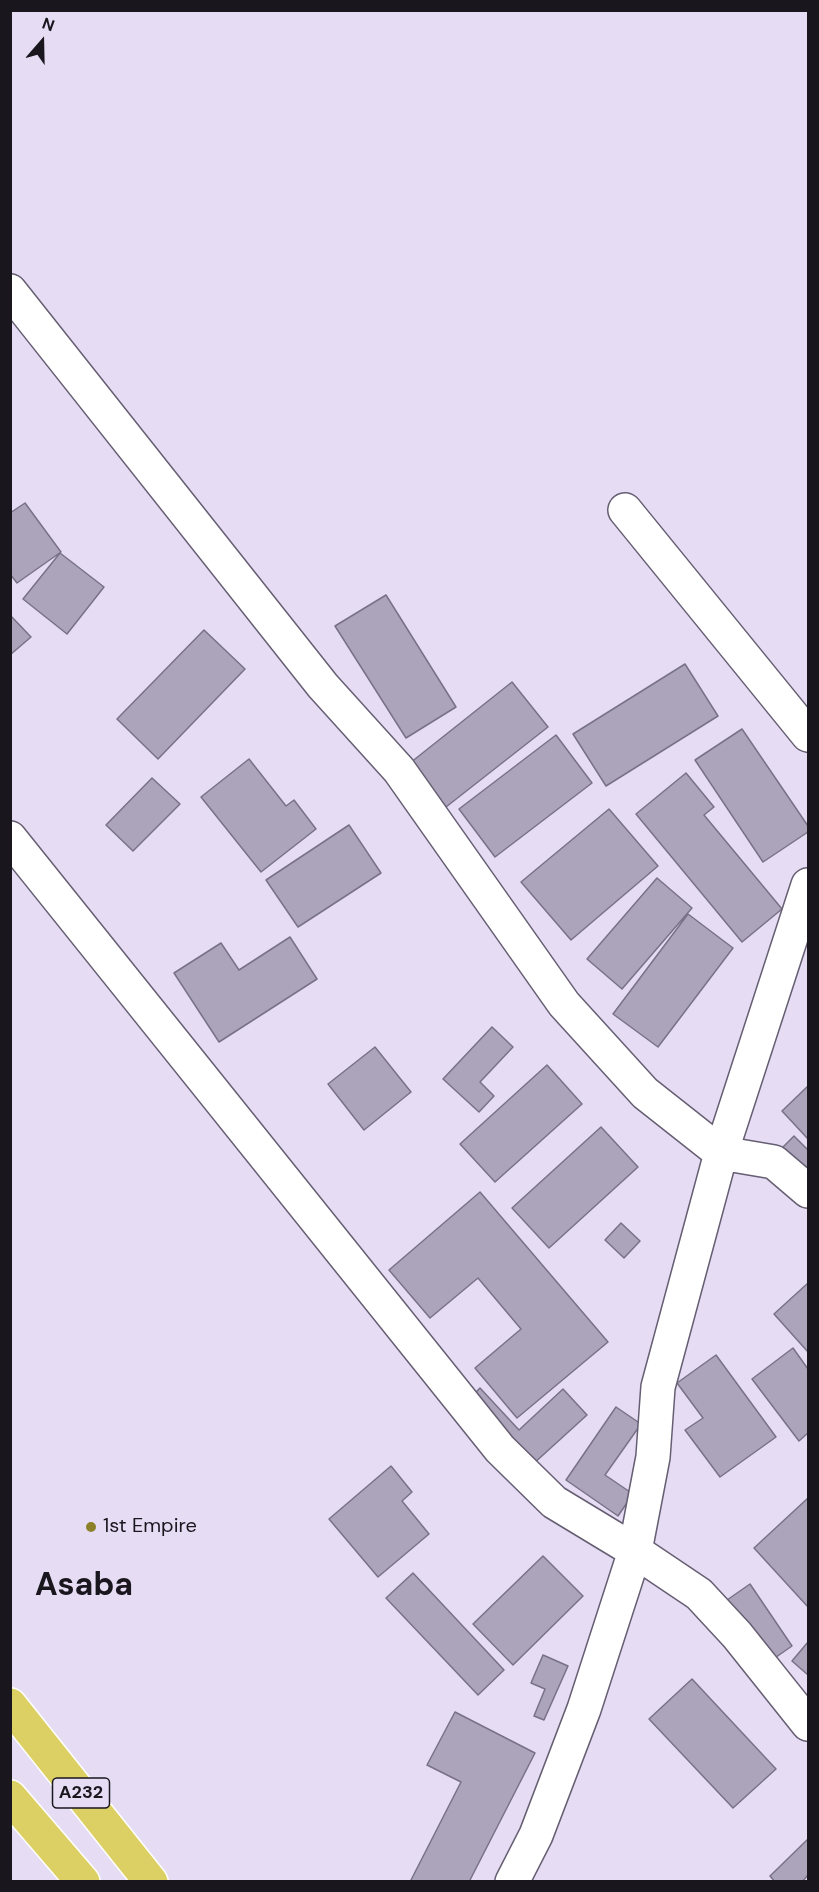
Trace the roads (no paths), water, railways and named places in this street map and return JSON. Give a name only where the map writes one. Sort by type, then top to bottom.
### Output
[{"type":"highway","name":"A232","points":[[10,1705],[151,1881]]},
{"type":"highway","name":"A232","points":[[16,1814],[83,1881]]},
{"type":"street","points":[[10,291],[323,686],[399,770],[564,1004],[645,1093],[721,1153],[774,1162],[808,1191]]},
{"type":"street","points":[[625,510],[808,735]]},
{"type":"street","points":[[10,838],[501,1449],[554,1502],[699,1594],[737,1635],[808,1724]]},
{"type":"street","points":[[512,1881],[536,1834],[584,1709],[634,1551],[653,1457],[658,1388],[721,1153],[808,885]]},
{"type":"place","name":"1st Empire","points":[[91,1527]]},
{"type":"district","name":"Asaba","points":[[84,1587]]}]
